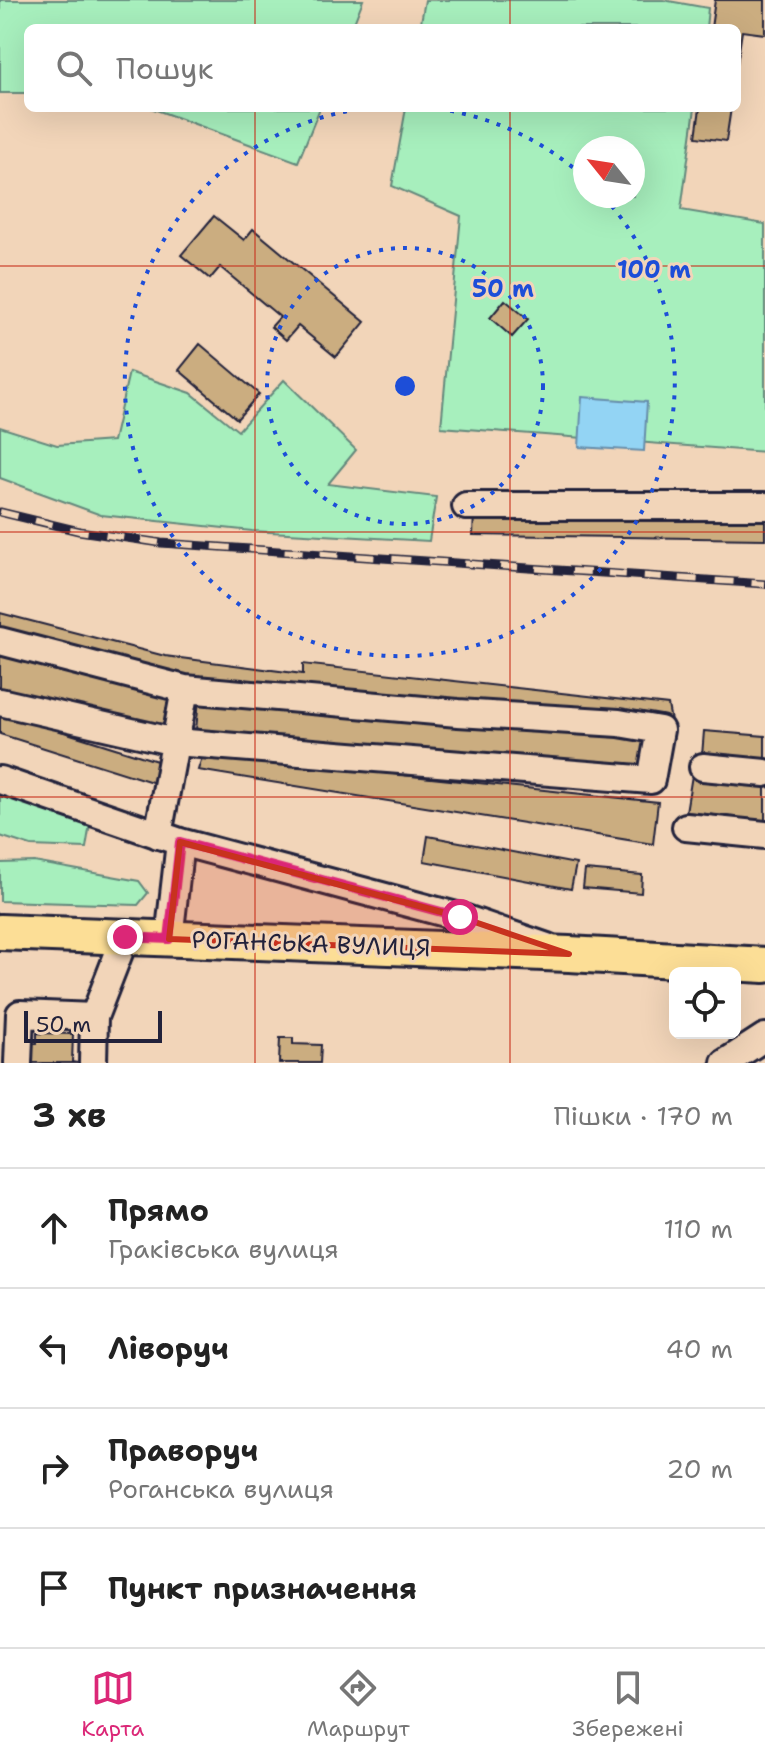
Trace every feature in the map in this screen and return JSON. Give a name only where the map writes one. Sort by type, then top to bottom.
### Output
[{"type":"main road","name":"РОГАНСЬКА ВУЛИЦЯ","points":[[0,932],[569,954],[765,965]]},
{"type":"street","points":[[466,506],[765,506]]},
{"type":"street","points":[[0,641],[185,689],[458,713],[619,723],[660,730],[651,780],[175,742],[0,702]]},
{"type":"street","points":[[169,939],[169,838],[175,742],[185,689]]},
{"type":"street","points":[[703,767],[765,773]]},
{"type":"street","points":[[0,780],[169,838],[460,917],[569,954]]},
{"type":"street","points":[[686,827],[765,835]]},
{"type":"street","points":[[93,1063],[94,1017],[125,937]]},
{"type":"street","points":[[18,1063],[10,1014],[94,1017]]},
{"type":"street","points":[[725,1063],[762,1042]]},
{"type":"highlighted area","points":[[180,842],[460,917],[569,954],[169,939]]},
{"type":"green space","points":[[0,0],[363,0],[354,24],[24,24],[24,93],[0,93]]},
{"type":"green space","points":[[425,0],[663,0],[708,8],[706,24],[421,24]]},
{"type":"green space","points":[[162,112],[318,112],[298,162]]},
{"type":"green space","points":[[405,112],[694,112],[681,210],[765,224],[765,452],[441,427],[461,216],[392,186]]},
{"type":"green space","points":[[129,372],[191,393],[238,431],[284,380],[356,450],[328,484],[436,497],[429,541],[252,531],[101,515],[0,478],[0,427],[57,445],[113,441]]},
{"type":"green space","points":[[0,793],[90,824],[86,848],[31,846],[0,836]]},
{"type":"green space","points":[[34,862],[139,881],[148,893],[138,905],[0,901],[0,863]]},
{"type":"water","points":[[582,397],[647,402],[644,451],[579,447]]},
{"type":"building","points":[[715,0],[765,0],[765,34],[742,31],[741,38],[741,24],[712,24]]},
{"type":"building","points":[[699,112],[730,112],[726,141],[696,137]]},
{"type":"building","points":[[214,216],[244,240],[253,229],[365,322],[336,357],[298,326],[286,340],[271,327],[280,317],[220,267],[210,279],[181,255]]},
{"type":"building","points":[[505,300],[528,319],[512,337],[490,318]]},
{"type":"building","points":[[200,344],[259,394],[237,419],[179,370]]},
{"type":"building","points":[[474,513],[765,519],[765,539],[473,535]]},
{"type":"building","points":[[0,613],[165,656],[303,674],[303,664],[668,705],[671,721],[160,673],[0,632]]},
{"type":"building","points":[[0,652],[177,695],[171,728],[0,690]]},
{"type":"building","points":[[199,699],[652,740],[649,771],[196,730]]},
{"type":"building","points":[[0,712],[160,762],[155,783],[0,734]]},
{"type":"building","points":[[704,731],[765,736],[765,761],[702,756]]},
{"type":"building","points":[[203,754],[658,802],[653,844],[198,770]]},
{"type":"building","points":[[692,775],[765,781],[765,821],[686,812]]},
{"type":"building","points":[[428,836],[576,864],[571,889],[424,861]]},
{"type":"building","points":[[585,870],[642,875],[641,893],[583,888]]},
{"type":"building","points":[[37,1033],[73,1034],[72,1062],[77,1063],[32,1063]]},
{"type":"building","points":[[280,1038],[293,1038],[293,1044],[321,1045],[320,1063],[279,1063]]},
{"type":"railway","points":[[0,512],[79,531],[161,543],[765,584]]},
{"type":"route","points":[[125,937],[169,939],[180,842],[460,917]]}]
